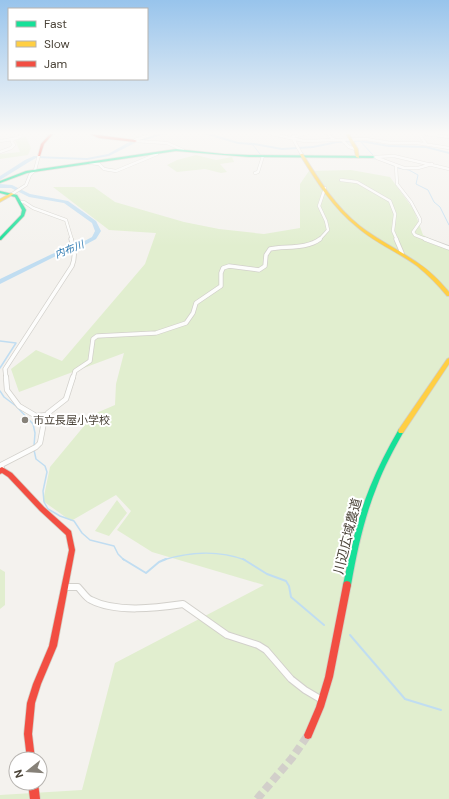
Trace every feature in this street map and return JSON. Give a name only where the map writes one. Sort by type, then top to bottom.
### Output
[{"type":"street","points":[[0,182],[29,171]]},
{"type":"street","points":[[0,201],[26,185],[30,175],[34,171]]},
{"type":"street","points":[[311,171],[360,226],[431,273],[449,295]]},
{"type":"street","points":[[397,171],[398,184],[411,202],[420,219],[420,222],[413,232],[415,235],[449,248]]},
{"type":"street","points":[[341,180],[357,182],[390,201],[394,209],[394,236],[402,253]]},
{"type":"street","points":[[30,751],[28,734],[31,703],[36,684],[53,646],[72,550],[69,534],[60,524],[42,509],[10,475],[1,471],[2,465],[36,447],[40,443],[44,422],[47,415],[51,410],[66,399],[76,371],[90,361],[94,337],[156,333],[186,323],[193,313],[196,303],[221,286],[221,273],[223,268],[229,266],[259,270],[265,266],[266,255],[270,249],[311,244],[321,239],[328,230],[326,221],[319,206],[325,188]]},
{"type":"street","points":[[0,192],[14,193]]},
{"type":"street","points":[[0,239],[23,215],[24,210],[14,193]]},
{"type":"street","points":[[20,202],[24,202],[33,208],[66,220],[75,251],[75,259],[72,266],[5,369],[7,390],[19,406],[36,416],[47,415]]},
{"type":"street","name":"川辺広域農道","points":[[308,735],[332,669],[348,568],[368,498],[386,459],[408,420],[449,360]]},
{"type":"street","points":[[65,587],[78,587],[90,600],[118,608],[165,607],[183,604],[227,635],[258,644],[266,650],[291,679],[305,690],[322,700]]},
{"type":"green space","points":[[214,171],[227,172],[221,173]]},
{"type":"green space","points":[[309,171],[358,171],[390,177],[414,210],[423,235],[449,248],[449,799],[0,799],[0,795],[82,790],[115,663],[264,585],[152,552],[117,530],[131,511],[116,495],[71,521],[43,501],[50,467],[94,414],[115,405],[116,384],[124,353],[19,392],[11,369],[36,350],[62,361],[145,264],[156,233],[109,230],[53,187],[94,187],[115,202],[184,222],[219,229],[264,234],[300,228],[300,184]]},
{"type":"green space","points":[[117,500],[127,513],[109,536],[95,531]]},
{"type":"green space","points":[[0,569],[5,572],[5,605],[0,609]]},
{"type":"waterway","points":[[0,178],[10,171]]},
{"type":"waterway","points":[[411,171],[418,175],[416,184],[428,190],[434,202],[440,207],[449,225]]},
{"type":"waterway","name":"内布川","points":[[0,186],[12,187],[29,195],[66,202],[94,222],[98,231],[94,238],[81,245],[54,255],[0,282]]},
{"type":"waterway","points":[[0,341],[16,343],[0,368]]},
{"type":"waterway","points":[[0,391],[4,397],[16,406],[33,424],[35,433],[34,446]]},
{"type":"waterway","points":[[34,450],[36,459],[45,466],[47,472],[43,491],[44,502],[48,509],[60,516],[74,521],[82,533],[90,540],[114,546],[118,554],[123,559]]},
{"type":"waterway","points":[[165,559],[183,555],[214,553],[244,560]]},
{"type":"waterway","points":[[123,559],[146,573],[159,562],[165,559]]},
{"type":"waterway","points":[[244,560],[267,574],[286,581],[289,586],[291,597],[324,625]]},
{"type":"waterway","points":[[350,635],[405,699],[441,710]]},
{"type":"tunnel","points":[[257,799],[292,758],[308,735]]},
{"type":"traffic: fast","points":[[0,182],[31,171]]},
{"type":"traffic: fast","points":[[0,192],[16,196],[24,210],[23,215],[0,239]]},
{"type":"traffic: fast","points":[[347,585],[355,544],[366,505],[381,468],[401,431]]},
{"type":"traffic: slow","points":[[312,171],[328,194],[351,220],[371,236],[406,257],[428,273],[449,295]]},
{"type":"traffic: slow","points":[[0,201],[12,194]]},
{"type":"traffic: slow","points":[[401,431],[449,360]]},
{"type":"traffic: jam","points":[[0,471],[2,470],[10,475],[42,509],[69,533],[72,550],[53,646],[37,684],[31,703],[28,734],[30,751]]},
{"type":"traffic: jam","points":[[308,735],[320,707],[329,677],[347,585]]},
{"type":"traffic: jam","points":[[34,791],[35,799]]},
{"type":"place","name":"市立長屋小学校","points":[[25,420]]}]
